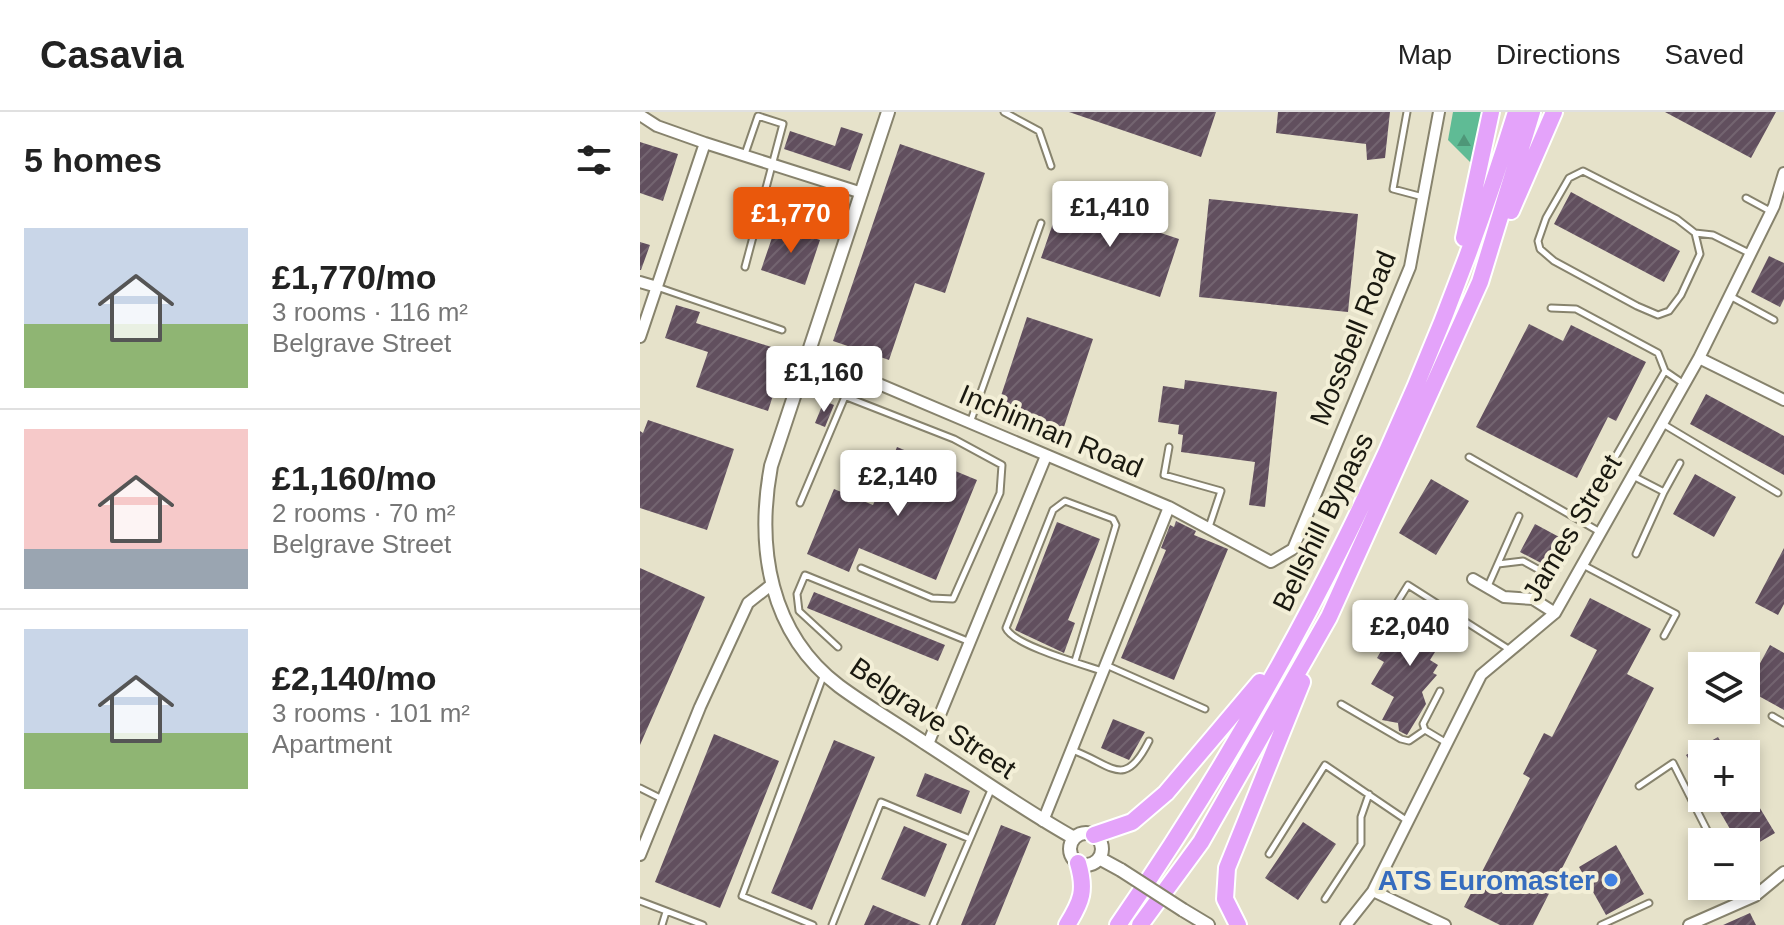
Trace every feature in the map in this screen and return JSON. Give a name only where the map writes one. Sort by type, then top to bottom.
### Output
[{"type":"highway","points":[[1452,291],[1491,112]]},
{"type":"highway","name":"Bellshill Bypass","points":[[1118,925],[1181,835],[1293,642],[1348,538],[1415,388],[1516,112]]},
{"type":"highway","name":"Bellshill Bypass","points":[[1140,925],[1201,842],[1329,617],[1480,282],[1532,112]]},
{"type":"highway","points":[[1480,282],[1554,112]]},
{"type":"highway","points":[[1238,925],[1225,899],[1227,868],[1329,617]]},
{"type":"highway","points":[[1094,835],[1132,822],[1166,793],[1203,754],[1293,642]]},
{"type":"highway","points":[[1067,925],[1083,900],[1085,885],[1078,863]]},
{"type":"street","name":"Belgrave Street","points":[[888,112],[771,466],[764,502],[766,560],[771,585],[799,643],[825,673],[993,788],[1074,838]]},
{"type":"street","name":"Mossbell Road","points":[[1271,562],[1293,549],[1410,267],[1439,112]]},
{"type":"street","points":[[640,115],[657,126],[705,143],[862,193]]},
{"type":"street","points":[[640,337],[705,143]]},
{"type":"street","name":"James Street","points":[[1346,925],[1373,891],[1481,675],[1555,613],[1699,358],[1771,212],[1784,173]]},
{"type":"street","points":[[640,282],[657,287]]},
{"type":"street","name":"Inchinnan Road","points":[[808,354],[1169,507],[1271,562]]},
{"type":"street","points":[[1699,358],[1784,400]]},
{"type":"street","points":[[928,744],[1046,456]]},
{"type":"street","points":[[1043,821],[1169,507]]},
{"type":"street","points":[[1473,579],[1504,597],[1533,599],[1555,613]]},
{"type":"street","points":[[640,855],[748,603],[771,585]]},
{"type":"street","points":[[1083,833],[1094,835],[1101,842],[1099,858],[1092,864],[1078,863],[1070,851],[1074,838],[1083,833]]},
{"type":"street","points":[[1099,858],[1208,925]]},
{"type":"street","points":[[1689,925],[1755,896],[1784,872]]},
{"type":"street","points":[[1373,891],[1445,925]]},
{"type":"lane","points":[[1004,112],[1039,131],[1051,166]]},
{"type":"lane","points":[[1407,112],[1393,189],[1424,198]]},
{"type":"lane","points":[[745,155],[758,116],[783,124],[745,267]]},
{"type":"lane","points":[[1695,233],[1700,254],[1673,307],[1658,315],[1554,261],[1540,249],[1538,241],[1569,178],[1583,171],[1677,219],[1695,233],[1713,235],[1751,253]]},
{"type":"lane","points":[[1746,198],[1771,212]]},
{"type":"lane","points":[[969,424],[1041,223]]},
{"type":"lane","points":[[657,287],[782,330]]},
{"type":"lane","points":[[1730,296],[1774,320]]},
{"type":"lane","points":[[1551,308],[1576,309],[1658,353],[1665,371],[1684,384]]},
{"type":"lane","points":[[1579,520],[1665,371]]},
{"type":"lane","points":[[800,503],[856,372]]},
{"type":"lane","points":[[844,396],[954,439],[1002,465],[1000,493],[953,599],[932,598],[861,568]]},
{"type":"lane","points":[[1662,423],[1778,493]]},
{"type":"lane","points":[[1169,447],[1164,475],[1221,491],[1209,528]]},
{"type":"lane","points":[[1469,457],[1600,532]]},
{"type":"lane","points":[[1636,554],[1680,463]]},
{"type":"lane","points":[[1632,476],[1664,492]]},
{"type":"lane","points":[[1075,661],[1116,525],[1113,519],[1065,501],[1053,510],[1006,628],[1012,637],[1075,661],[1104,668],[1205,709]]},
{"type":"lane","points":[[1488,587],[1519,516]]},
{"type":"lane","points":[[1498,564],[1523,561],[1552,577]]},
{"type":"lane","points":[[1583,564],[1676,614],[1664,636]]},
{"type":"lane","points":[[838,647],[799,611],[797,594],[805,575],[970,642]]},
{"type":"lane","points":[[1382,627],[1408,585],[1511,650]]},
{"type":"lane","points":[[813,925],[742,896],[825,673]]},
{"type":"lane","points":[[1440,691],[1423,721],[1425,730],[1445,742]]},
{"type":"lane","points":[[1341,704],[1401,739],[1409,741],[1425,730]]},
{"type":"lane","points":[[1772,716],[1784,723]]},
{"type":"lane","points":[[1071,750],[1111,767],[1128,770],[1138,764],[1149,741]]},
{"type":"lane","points":[[1639,786],[1673,763],[1706,828]]},
{"type":"lane","points":[[1269,854],[1325,765],[1407,820]]},
{"type":"lane","points":[[640,788],[662,799]]},
{"type":"lane","points":[[933,925],[993,788]]},
{"type":"lane","points":[[1325,899],[1361,844],[1361,817],[1369,794]]},
{"type":"lane","points":[[832,925],[881,802],[970,839]]},
{"type":"lane","points":[[640,901],[703,925]]},
{"type":"lane","points":[[1601,925],[1649,903]]},
{"type":"lane","points":[[662,925],[666,912]]},
{"type":"green space","points":[[1453,112],[1485,112],[1473,165],[1448,140]]},
{"type":"building","points":[[1069,112],[1216,112],[1201,157]]},
{"type":"building","points":[[1278,112],[1390,112],[1385,158],[1367,160],[1366,144],[1276,133]]},
{"type":"building","points":[[1665,112],[1776,112],[1751,158]]},
{"type":"building","points":[[841,127],[863,134],[850,171],[784,149],[790,131],[835,146]]},
{"type":"building","points":[[640,142],[678,154],[663,201],[640,193]]},
{"type":"building","points":[[900,144],[985,173],[945,293],[915,283],[889,360],[833,341]]},
{"type":"building","points":[[1571,192],[1680,251],[1664,282],[1554,224]]},
{"type":"building","points":[[1209,199],[1358,214],[1348,312],[1199,297]]},
{"type":"building","points":[[1061,200],[1179,239],[1160,297],[1041,258]]},
{"type":"building","points":[[776,226],[820,240],[805,285],[761,270]]},
{"type":"building","points":[[640,242],[650,245],[641,270],[640,270]]},
{"type":"building","points":[[1769,256],[1784,263],[1784,299],[1780,307],[1751,292]]},
{"type":"building","points":[[676,305],[700,312],[696,323],[787,352],[768,411],[696,387],[708,352],[665,338]]},
{"type":"building","points":[[1027,317],[1093,339],[1061,436],[995,414]]},
{"type":"building","points":[[1529,324],[1563,341],[1571,325],[1646,362],[1616,421],[1608,417],[1577,478],[1476,427]]},
{"type":"building","points":[[1185,380],[1277,392],[1265,507],[1249,505],[1255,462],[1181,452],[1183,435],[1178,434],[1179,425],[1158,422],[1163,386],[1184,389]]},
{"type":"building","points":[[1706,394],[1784,436],[1784,475],[1690,424]]},
{"type":"building","points":[[824,401],[834,405],[825,427],[815,423]]},
{"type":"building","points":[[648,420],[734,449],[707,530],[640,508],[640,431],[643,433]]},
{"type":"building","points":[[897,447],[977,480],[936,580],[859,548],[849,572],[807,554],[834,489],[873,505]]},
{"type":"building","points":[[1695,474],[1736,497],[1714,537],[1673,514]]},
{"type":"building","points":[[1431,479],[1469,501],[1436,555],[1399,533]]},
{"type":"building","points":[[1176,521],[1196,531],[1194,535],[1228,549],[1174,680],[1121,658],[1166,550],[1161,548],[1170,525],[1174,527]]},
{"type":"building","points":[[1057,522],[1100,539],[1068,620],[1075,623],[1064,653],[1015,630]]},
{"type":"building","points":[[1535,524],[1574,545],[1560,573],[1520,552]]},
{"type":"building","points":[[1784,548],[1784,604],[1778,615],[1755,603]]},
{"type":"building","points":[[640,568],[705,597],[640,745]]},
{"type":"building","points":[[814,592],[945,645],[938,661],[807,608]]},
{"type":"building","points":[[1590,598],[1651,629],[1627,674],[1654,688],[1533,925],[1500,925],[1464,907],[1530,778],[1523,774],[1544,733],[1552,737],[1597,650],[1570,636]]},
{"type":"building","points":[[1416,607],[1450,628],[1430,660],[1438,665],[1433,673],[1437,675],[1422,692],[1426,704],[1407,735],[1399,731],[1398,723],[1382,720],[1394,697],[1371,684],[1384,662],[1377,658],[1391,634],[1399,635]]},
{"type":"building","points":[[1770,645],[1784,653],[1784,710],[1760,697],[1760,663]]},
{"type":"building","points":[[1113,719],[1145,732],[1129,760],[1101,748]]},
{"type":"building","points":[[714,734],[779,761],[720,908],[655,882]]},
{"type":"building","points":[[834,740],[875,757],[812,910],[771,893]]},
{"type":"building","points":[[925,773],[970,791],[961,814],[916,796]]},
{"type":"building","points":[[1760,808],[1775,833],[1760,842],[1760,828],[1729,828],[1720,812],[1760,812]]},
{"type":"building","points":[[1303,822],[1336,844],[1298,900],[1265,878]]},
{"type":"building","points":[[1001,825],[1031,837],[995,925],[961,925]]},
{"type":"building","points":[[904,826],[947,844],[925,897],[881,879]]},
{"type":"building","name":"ATS Euromaster","points":[[1616,845],[1644,894],[1606,915],[1579,867]]},
{"type":"building","points":[[873,905],[921,925],[864,925]]},
{"type":"building","points":[[1750,913],[1756,925],[1723,925]]},
{"type":"place","name":"ATS Euromaster","points":[[1611,880]]}]
